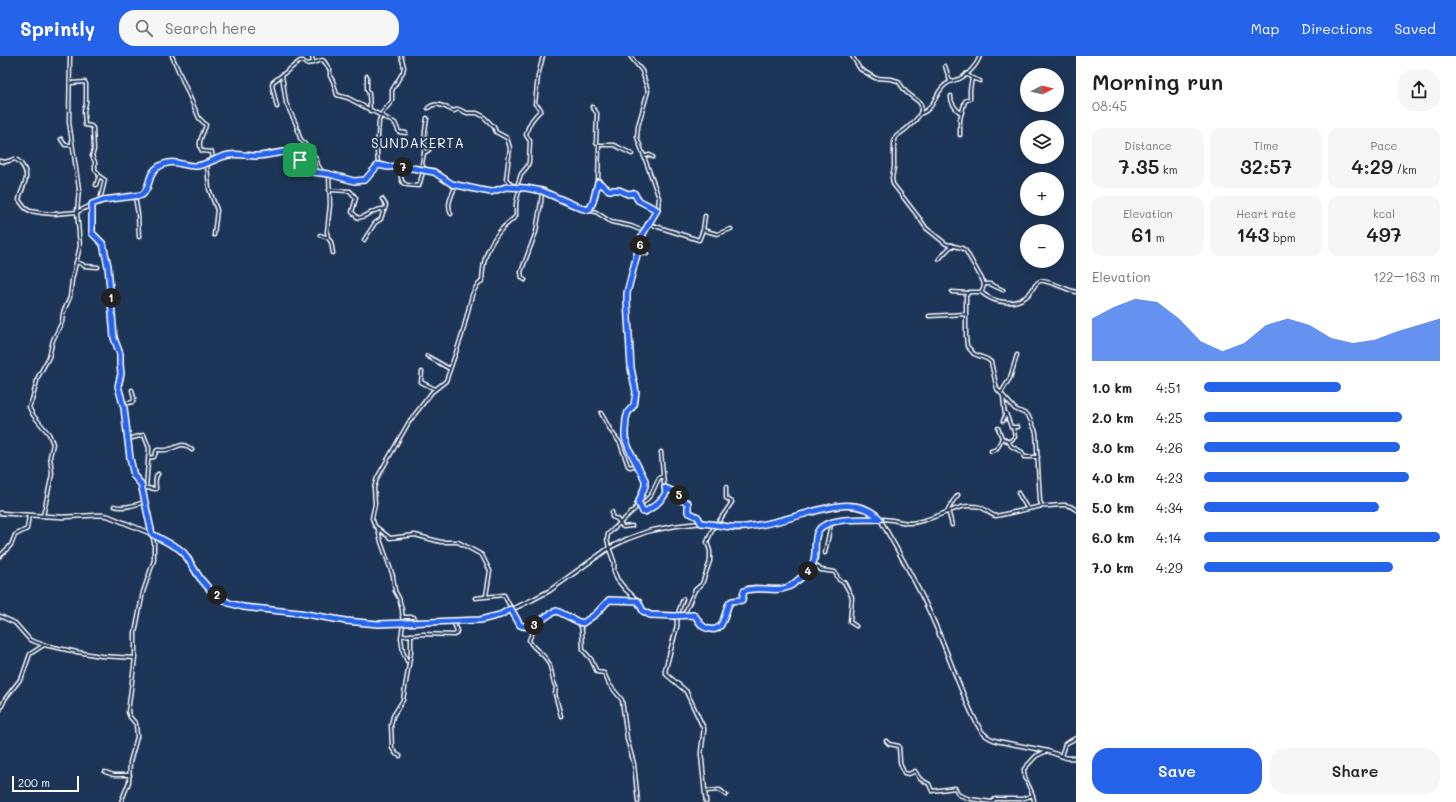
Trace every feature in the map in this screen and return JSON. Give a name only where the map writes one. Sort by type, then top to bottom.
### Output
[{"type":"main road","points":[[0,513],[43,516],[100,515],[117,519],[152,534],[178,548],[189,559],[200,578],[211,591],[229,603],[243,607],[300,613],[363,623],[403,624],[482,620],[500,615],[532,600],[554,587],[609,548],[627,539],[649,531],[701,523],[738,528],[772,522],[825,508],[839,506],[863,508],[874,513],[880,519],[908,569],[934,620],[970,710],[983,734],[997,742],[1047,751],[1067,758],[1076,758]]},
{"type":"main road","points":[[609,548],[614,562],[614,571],[617,579],[624,589],[638,601],[643,611],[648,614],[674,616],[677,619],[678,623],[665,671],[667,675],[686,692],[703,728],[704,732],[701,753],[706,802]]},
{"type":"street","points":[[43,516],[52,474],[50,456],[53,444],[49,434],[33,415],[29,407],[37,380],[62,322],[63,313],[70,297],[80,244],[77,212],[79,189],[69,116],[70,56]]},
{"type":"street","points":[[172,56],[199,118],[206,125],[200,141],[200,147],[202,151],[212,152],[213,161]]},
{"type":"street","points":[[312,56],[313,63]]},
{"type":"street","points":[[0,161],[5,162],[16,159],[25,169],[27,175],[19,199],[28,210],[43,214],[77,212],[100,200],[142,195],[147,188],[152,173],[162,165],[176,162],[189,166],[207,164],[229,155],[244,154],[257,156],[287,152],[298,157],[305,168],[314,173],[329,174],[354,181],[366,180],[378,165],[377,134],[381,116],[392,100],[392,90],[403,72],[401,56]]},
{"type":"street","points":[[486,596],[490,571],[483,555],[459,542],[441,542],[416,535],[391,539],[374,525],[372,518],[375,504],[374,488],[377,478],[409,422],[435,389],[446,381],[462,335],[472,295],[476,287],[482,281],[483,264],[486,252],[500,231],[516,216],[516,202],[521,174],[529,162],[530,141],[526,136],[528,126],[541,110],[541,108],[535,104],[538,76],[543,56]]},
{"type":"street","points":[[630,56],[642,71],[648,91],[637,133],[638,143],[659,198],[657,210],[644,232],[627,293],[631,368],[636,387],[636,399],[626,417],[625,427],[627,443],[645,483],[639,505],[643,512],[646,512],[665,495],[661,452]]},
{"type":"street","points":[[852,56],[860,69],[875,78],[898,81],[906,92],[920,104],[922,108],[920,114]]},
{"type":"street","points":[[980,56],[971,70],[961,78],[950,81],[941,89],[931,106],[920,114],[907,129],[894,138],[892,181],[926,228],[946,244],[962,248],[966,251],[984,284],[981,292]]},
{"type":"street","points":[[277,107],[272,83],[292,65],[301,60],[306,64],[322,60],[330,70],[330,76],[337,95],[348,98],[395,123],[398,132],[406,133]]},
{"type":"street","points":[[945,66],[950,81]]},
{"type":"street","points":[[966,74],[980,81]]},
{"type":"street","points":[[282,75],[286,103],[296,124],[300,139],[317,160],[323,173]]},
{"type":"street","points":[[367,76],[370,111]]},
{"type":"street","points":[[960,135],[961,113],[965,101],[970,99],[972,78]]},
{"type":"street","points":[[70,82],[86,83],[86,104],[84,111],[85,125],[92,128],[94,150],[92,156],[95,162],[95,170],[104,180],[100,200]]},
{"type":"street","points":[[951,96],[951,101],[961,113]]},
{"type":"street","points":[[428,108],[432,105],[441,105],[454,111],[458,108],[467,113],[480,114],[494,127],[496,132],[506,137],[510,148],[506,179],[513,186]]},
{"type":"street","points":[[589,210],[593,202],[598,182],[599,145],[595,141],[597,111],[592,107]]},
{"type":"street","points":[[401,166],[401,181],[407,185],[419,186],[424,168],[422,164],[427,118]]},
{"type":"street","points":[[61,139],[65,145],[72,145]]},
{"type":"street","points":[[599,145],[614,145],[632,154]]},
{"type":"street","points":[[424,153],[428,150]]},
{"type":"street","points":[[644,156],[650,155],[653,157]]},
{"type":"street","points":[[207,164],[208,189],[218,211],[214,235]]},
{"type":"street","points":[[378,165],[388,167],[401,166],[435,172],[456,185],[491,192],[500,188],[513,186],[542,191],[581,208],[599,213],[611,222],[631,226],[644,232]]},
{"type":"street","points":[[329,174],[330,205],[328,238],[331,242],[333,253]]},
{"type":"street","points":[[96,185],[99,176]]},
{"type":"street","points":[[598,182],[609,190],[619,190],[628,194],[634,193],[638,200],[657,210]]},
{"type":"street","points":[[451,214],[448,204],[456,185]]},
{"type":"street","points":[[329,190],[350,192],[356,198],[352,212],[358,218],[362,218],[379,208],[385,209]]},
{"type":"street","points":[[525,280],[522,278],[521,272],[536,232],[542,191]]},
{"type":"street","points":[[135,196],[138,214],[139,237]]},
{"type":"street","points":[[364,240],[376,223],[382,219],[384,215],[382,212],[386,205],[382,199]]},
{"type":"street","points":[[92,204],[92,233],[103,244],[109,274],[114,338],[120,354],[121,374],[118,386],[123,404],[132,469],[134,476],[141,484],[154,543],[154,560],[144,587],[134,640],[135,658],[128,712],[136,724],[137,735],[130,762],[129,782],[121,802]]},
{"type":"street","points":[[649,224],[699,240],[703,230],[702,226],[705,216]]},
{"type":"street","points":[[703,230],[717,234],[731,229]]},
{"type":"street","points":[[320,236],[328,238]]},
{"type":"street","points":[[939,259],[952,245]]},
{"type":"street","points":[[638,251],[646,254]]},
{"type":"street","points":[[76,262],[84,266],[98,266]]},
{"type":"street","points":[[952,292],[981,292],[993,300],[1017,302],[1027,296],[1038,282],[1043,281],[1066,290],[1076,292]]},
{"type":"street","points":[[984,284],[990,284],[1003,290]]},
{"type":"street","points":[[968,293],[966,298],[967,346],[974,354],[991,362],[996,387],[1015,409],[1026,413],[1029,416],[1037,437],[1042,506]]},
{"type":"street","points":[[929,316],[966,314]]},
{"type":"street","points":[[1010,442],[1015,437],[1013,427],[1010,426],[1005,412],[1002,394],[1010,378],[1017,354]]},
{"type":"street","points":[[427,356],[450,369]]},
{"type":"street","points":[[422,372],[421,382],[435,389]]},
{"type":"street","points":[[123,404],[133,402],[134,398],[132,390]]},
{"type":"street","points":[[1003,421],[1005,412]]},
{"type":"street","points":[[601,413],[620,444],[628,466],[630,467],[637,464]]},
{"type":"street","points":[[1013,427],[1018,427]]},
{"type":"street","points":[[991,451],[994,451],[999,447],[1002,438],[998,428]]},
{"type":"street","points":[[128,439],[145,436],[149,448],[146,488]]},
{"type":"street","points":[[1002,438],[1010,442],[1011,446],[1022,452],[1024,457],[1038,457]]},
{"type":"street","points":[[148,458],[154,458],[157,450],[170,449],[181,444],[186,445],[192,450]]},
{"type":"street","points":[[142,490],[146,488],[156,489],[157,475],[153,474]]},
{"type":"street","points":[[609,548],[607,539],[608,534],[651,495],[659,478],[664,476]]},
{"type":"street","points":[[684,615],[692,595],[702,584],[707,572],[710,561],[710,551],[707,542],[716,524],[732,502],[726,498],[726,487]]},
{"type":"street","points":[[665,488],[679,494],[679,499],[688,503],[688,512],[698,517],[701,523]]},
{"type":"street","points":[[1018,493],[1027,508]]},
{"type":"street","points":[[952,525],[948,512],[952,501],[958,495]]},
{"type":"street","points":[[114,506],[133,505],[144,502]]},
{"type":"street","points":[[674,616],[695,615],[700,624],[712,629],[718,628],[725,618],[730,603],[732,601],[742,600],[744,591],[753,589],[774,590],[788,587],[804,576],[813,563],[818,532],[821,528],[831,524],[848,520],[880,519],[912,523],[960,507],[978,507],[996,516],[1027,508],[1042,506],[1065,505],[1076,510]]},
{"type":"street","points":[[612,512],[612,517],[620,524],[625,527],[632,526]]},
{"type":"street","points":[[0,556],[11,546],[15,535],[27,529],[29,515]]},
{"type":"street","points":[[825,553],[831,524]]},
{"type":"street","points":[[378,529],[393,576],[395,591],[399,598],[402,610],[403,624],[401,636],[406,661]]},
{"type":"street","points":[[813,563],[821,570],[835,572],[839,579],[844,582],[852,597],[850,622],[856,626]]},
{"type":"street","points":[[475,598],[504,595],[521,626],[525,627],[536,625]]},
{"type":"street","points":[[678,616],[678,610],[683,599]]},
{"type":"street","points":[[561,716],[555,694],[556,687],[553,683],[549,664],[545,657],[530,644],[529,638],[536,625],[547,614],[557,611],[580,622],[588,620],[595,615],[609,600],[638,601]]},
{"type":"street","points":[[0,616],[17,624],[30,640],[44,645],[101,656],[135,658]]},
{"type":"street","points":[[402,617],[414,616],[416,623]]},
{"type":"street","points":[[401,636],[455,635],[457,634],[457,631],[453,621]]},
{"type":"street","points":[[580,622],[584,652],[591,659],[597,672],[604,673],[609,684],[622,700],[628,740],[634,764],[638,802]]},
{"type":"street","points":[[400,756],[396,754],[392,748],[391,725],[393,716],[403,700],[410,660],[412,635]]},
{"type":"street","points":[[0,710],[5,699],[22,677],[30,654],[44,645]]},
{"type":"street","points":[[1060,756],[1065,744],[1076,738]]},
{"type":"street","points":[[886,741],[889,744],[899,746],[900,762],[904,773],[909,774],[915,771],[920,779],[929,784],[932,791],[955,788],[959,795],[970,799],[993,802],[997,799],[1021,799],[1033,795]]},
{"type":"street","points":[[1034,802],[1033,795],[1024,776],[1024,769],[1036,756],[1047,751]]},
{"type":"street","points":[[105,772],[114,775],[130,775]]},
{"type":"street","points":[[706,791],[720,790],[726,794]]},
{"type":"district","name":"SUNDAKERTA","points":[[418,142]]},
{"type":"route","points":[[284,152],[294,154],[300,160],[305,168],[312,172],[323,173],[354,181],[365,180],[378,165],[388,167],[401,166],[431,171],[436,172],[452,184],[456,185],[491,192],[503,187],[513,186],[542,191],[568,203],[589,210],[593,202],[598,182],[612,191],[619,190],[628,194],[634,193],[638,200],[657,210],[641,239],[627,293],[631,368],[635,384],[636,399],[634,405],[628,412],[626,419],[625,438],[645,480],[645,486],[638,504],[643,512],[655,505],[665,495],[665,488],[679,494],[679,499],[688,503],[688,512],[698,517],[701,523],[738,528],[772,522],[825,508],[839,506],[863,508],[874,513],[880,519],[848,520],[836,522],[821,528],[818,532],[815,544],[812,566],[804,576],[786,588],[774,590],[753,589],[744,591],[742,600],[736,602],[732,601],[730,603],[725,618],[716,629],[704,627],[699,623],[695,615],[652,615],[643,611],[638,601],[612,599],[608,600],[596,614],[583,623],[557,611],[547,614],[538,624],[525,627],[520,625],[511,609],[500,615],[480,620],[378,624],[243,607],[229,603],[211,591],[197,575],[189,559],[184,553],[178,548],[152,534],[141,484],[134,476],[130,458],[124,408],[118,386],[121,374],[120,352],[114,338],[109,274],[103,244],[92,233],[92,204],[103,200],[144,194],[151,174],[167,163],[177,162],[187,166],[194,166],[207,164],[220,157],[229,155],[244,154],[257,156],[269,153],[284,152]]}]
